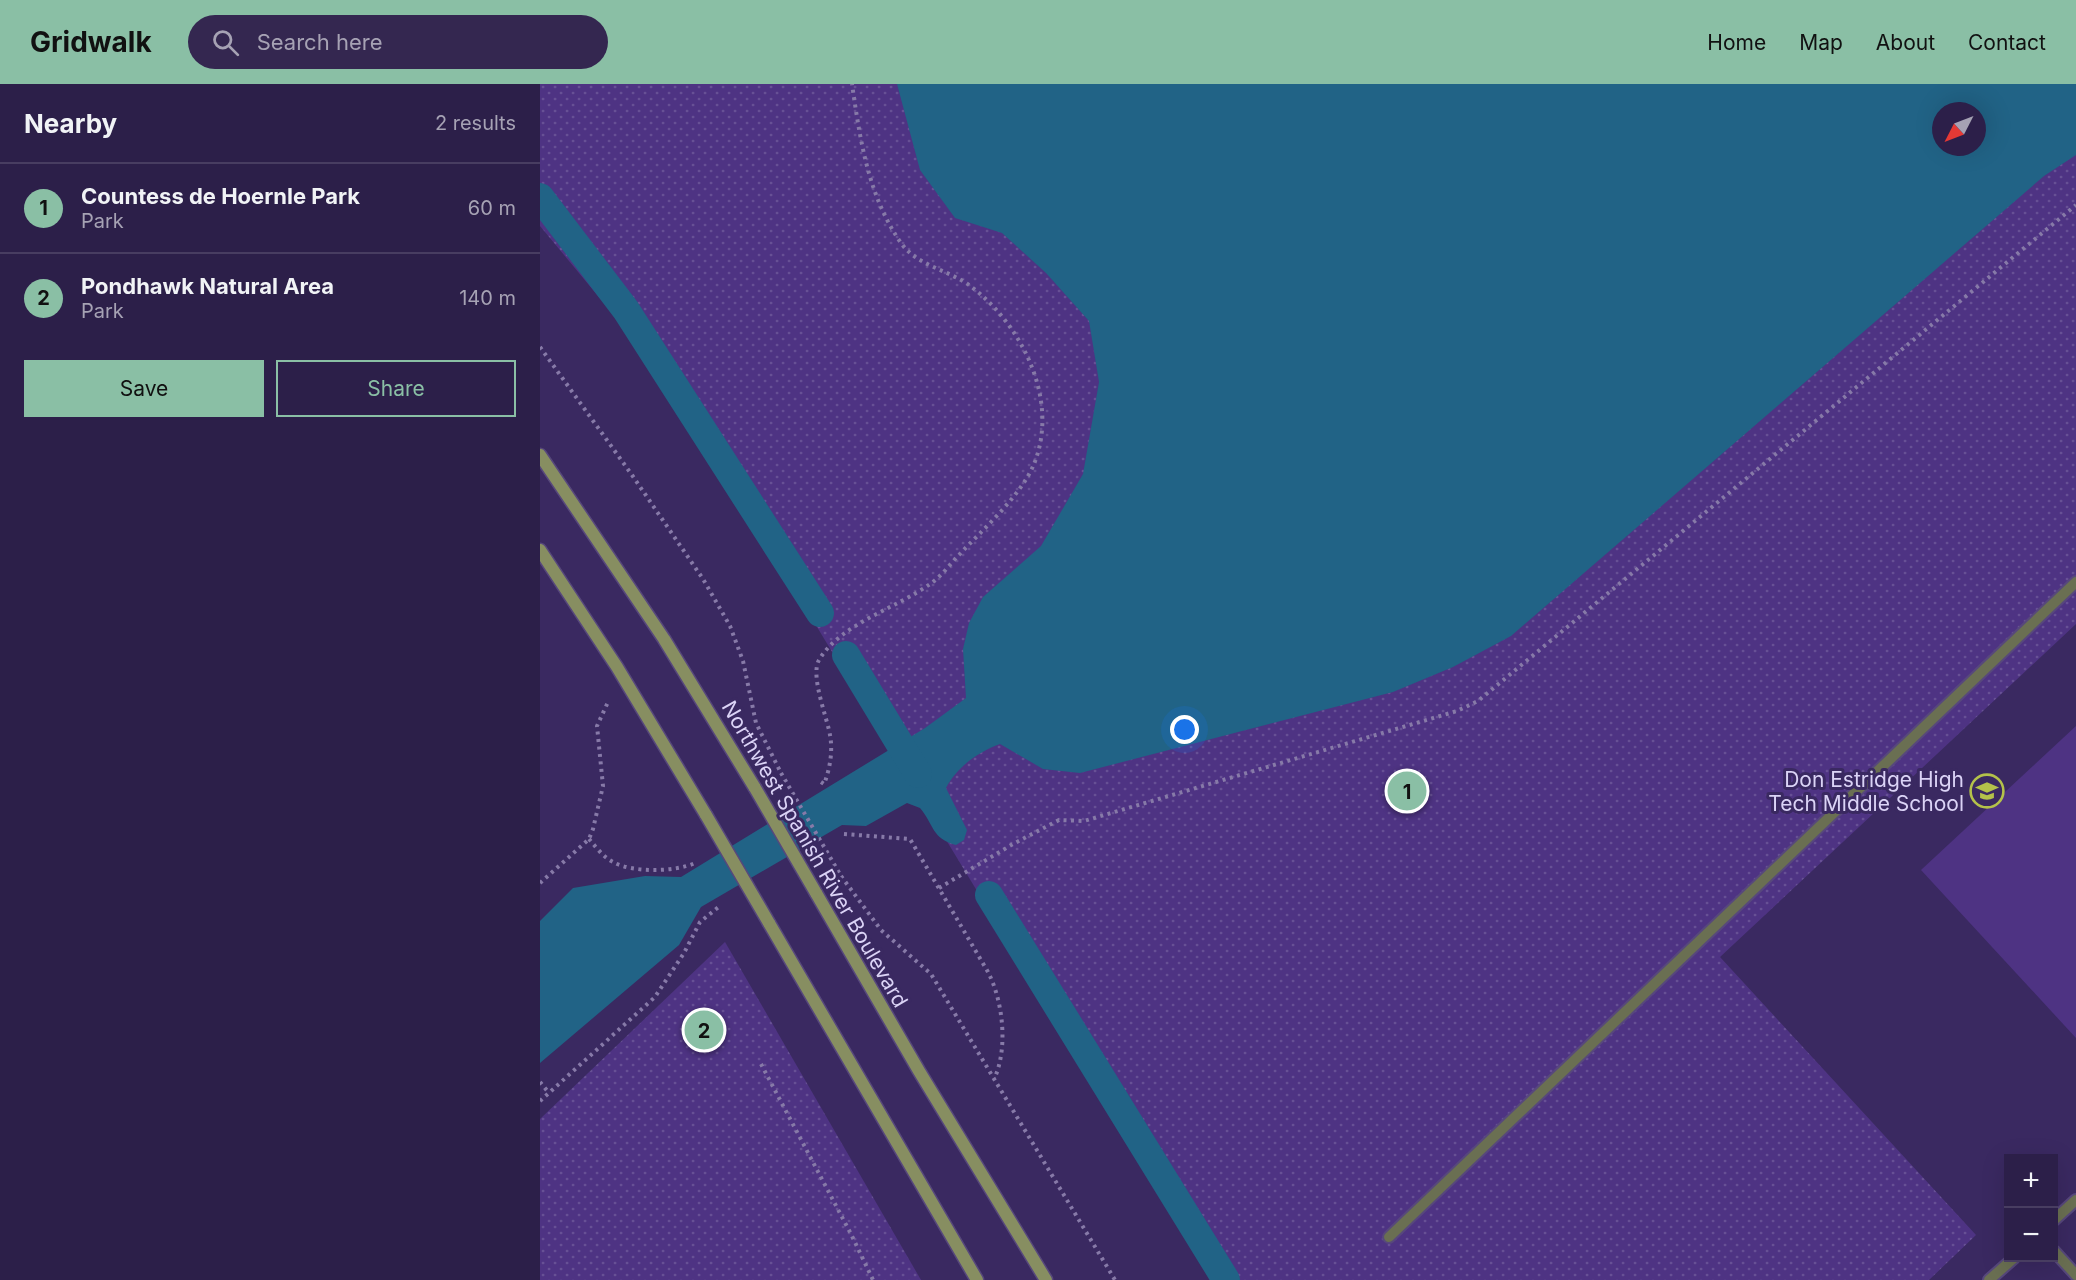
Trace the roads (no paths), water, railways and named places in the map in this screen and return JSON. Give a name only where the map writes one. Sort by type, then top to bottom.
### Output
[{"type":"main road","name":"Northwest Spanish River Boulevard","points":[[540,455],[664,639],[756,788],[919,1071],[1046,1280]]},
{"type":"main road","points":[[540,549],[617,667],[706,815],[977,1280]]},
{"type":"lane","points":[[1389,1237],[2076,582]]},
{"type":"lane","points":[[2058,1216],[2076,1200]]},
{"type":"lane","points":[[2058,1255],[2076,1275]]},
{"type":"lane","points":[[1989,1280],[2009,1262]]},
{"type":"water","points":[[897,84],[2076,84],[2076,155],[2044,176],[1511,636],[1453,667],[1393,692],[1080,773],[1043,769],[1000,744],[992,747],[962,767],[946,788],[967,830],[964,840],[956,845],[942,839],[934,831],[920,808],[907,803],[866,826],[842,825],[701,907],[679,945],[540,1063],[540,921],[573,888],[645,876],[681,877],[925,728],[966,698],[963,649],[969,623],[983,597],[1041,546],[1083,474],[1099,382],[1089,321],[1046,273],[1002,233],[955,218],[920,170]]},
{"type":"waterway","points":[[540,197],[626,310],[820,613]]},
{"type":"waterway","points":[[846,655],[918,774]]},
{"type":"waterway","points":[[989,895],[1226,1280]]},
{"type":"place","name":"Countess de Hoernle Park","points":[[1407,791]]},
{"type":"place","name":"Don Estridge High Tech Middle School","points":[[1987,791]]},
{"type":"place","name":"Pondhawk Natural Area","points":[[704,1030]]}]
